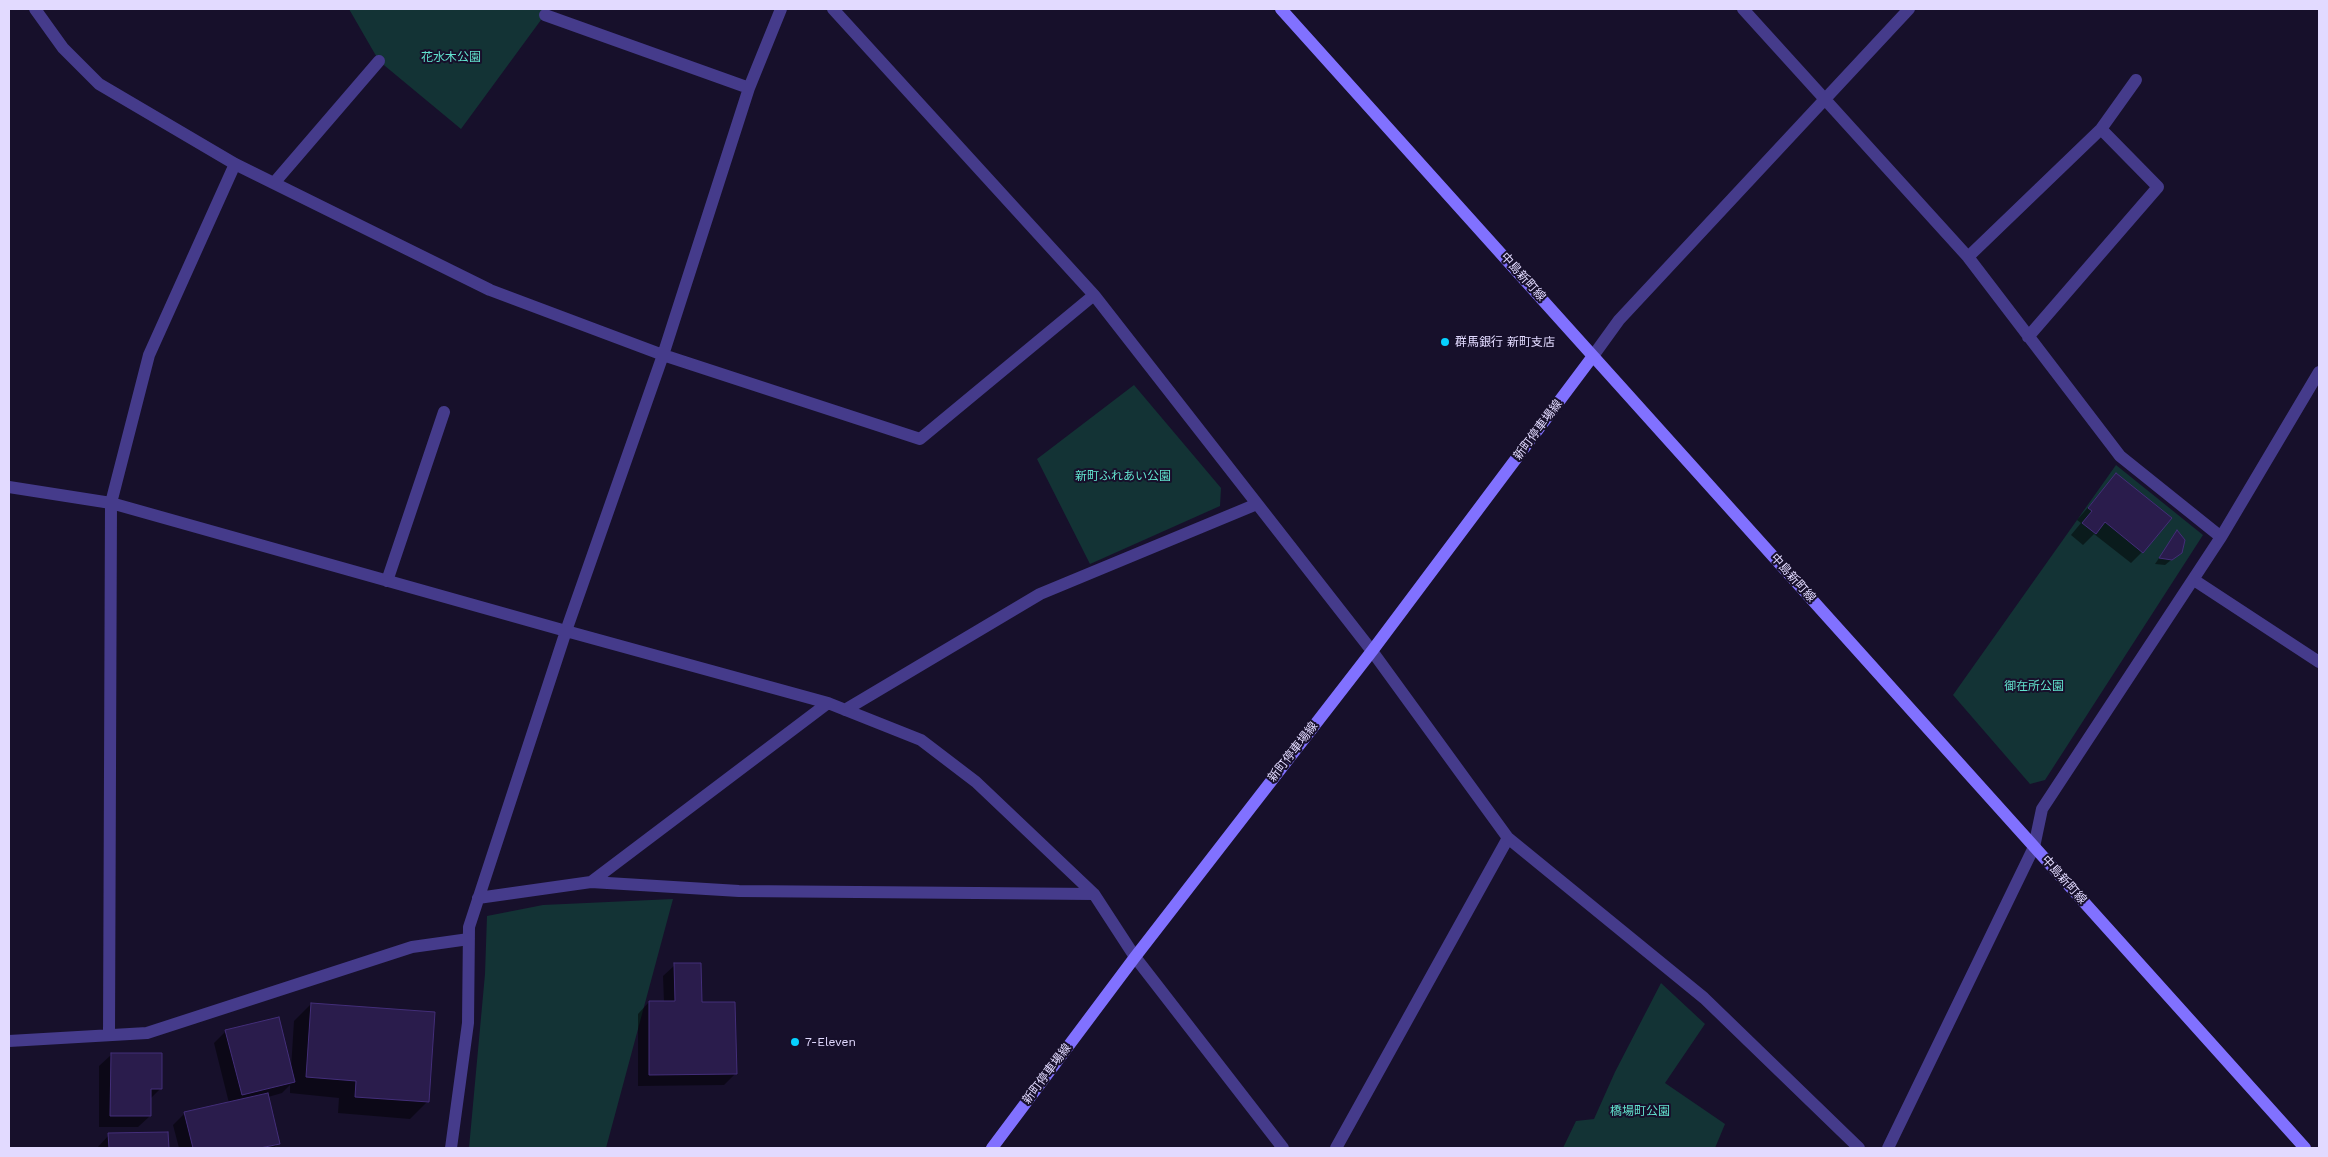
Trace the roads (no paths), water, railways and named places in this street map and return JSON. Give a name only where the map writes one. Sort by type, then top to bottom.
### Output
[{"type":"main road","name":"中島新町線","points":[[1281,9],[2306,1148]]},
{"type":"main road","name":"新町停車場線","points":[[992,1148],[1135,957],[1372,651],[1593,356]]},
{"type":"street","points":[[35,9],[63,48],[99,84],[235,164],[490,290],[663,355],[920,438],[1094,295]]},
{"type":"street","points":[[451,1148],[468,1023],[469,927],[566,632],[663,355],[749,88],[782,9]]},
{"type":"street","points":[[833,9],[1094,295],[1372,651],[1508,838],[1704,998],[1859,1148]]},
{"type":"street","points":[[1743,9],[1968,257],[2120,456],[2221,537]]},
{"type":"street","points":[[1593,356],[1619,320],[1909,9]]},
{"type":"street","points":[[544,15],[749,88]]},
{"type":"street","points":[[274,183],[379,61]]},
{"type":"street","points":[[1968,257],[2101,129],[2136,80]]},
{"type":"street","points":[[2028,337],[2158,187],[2101,129]]},
{"type":"street","points":[[109,1035],[110,503],[149,355],[235,164]]},
{"type":"street","points":[[1888,1148],[2034,847],[2042,809],[2194,580],[2319,372]]},
{"type":"street","points":[[387,581],[444,412]]},
{"type":"street","points":[[9,487],[110,503],[566,632],[828,703],[921,740],[976,782],[1094,894],[1135,957],[1283,1148]]},
{"type":"street","points":[[845,710],[1040,594],[1257,504]]},
{"type":"street","points":[[2194,580],[2319,662]]},
{"type":"street","points":[[591,882],[828,703]]},
{"type":"street","points":[[1336,1148],[1508,838]]},
{"type":"street","points":[[478,898],[591,882],[739,891],[1094,894]]},
{"type":"street","points":[[9,1041],[147,1033],[412,948],[469,939]]},
{"type":"place","name":"群馬銀行 新町支店","points":[[1445,342]]},
{"type":"place","name":"7-Eleven","points":[[795,1042]]},
{"type":"park label","name":"花水木公園","points":[[451,57]]},
{"type":"park label","name":"新町ふれあい公園","points":[[1123,476]]},
{"type":"park label","name":"御在所公園","points":[[2034,686]]},
{"type":"park label","name":"橋場町公園","points":[[1640,1111]]}]
